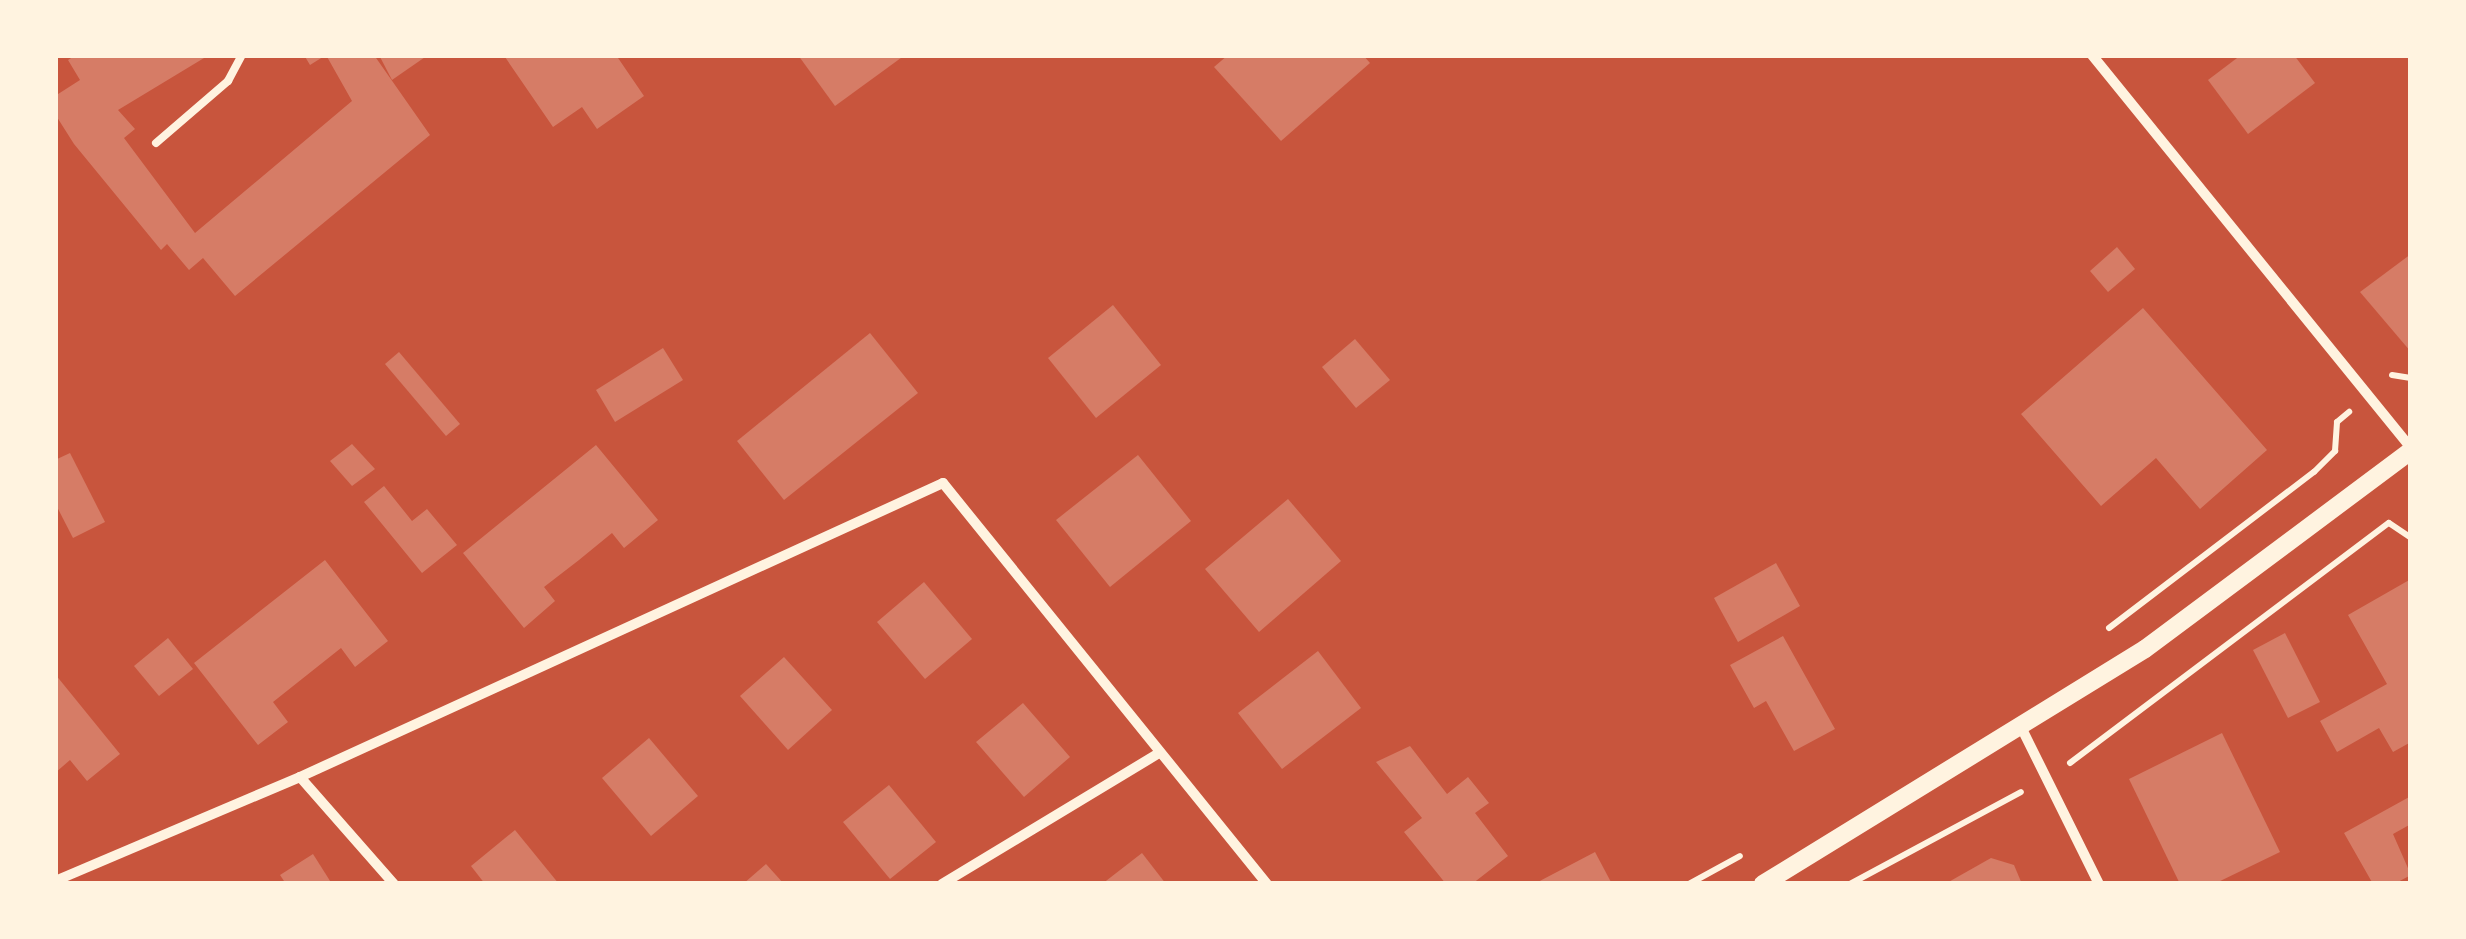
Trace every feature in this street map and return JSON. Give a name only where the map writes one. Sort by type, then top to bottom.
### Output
[{"type":"street","points":[[1762,884],[2022,730],[2145,649],[2411,450],[2092,55]]},
{"type":"street","points":[[55,881],[300,777],[944,483],[1267,884]]},
{"type":"street","points":[[2022,730],[2099,884]]},
{"type":"street","points":[[942,884],[1159,752]]},
{"type":"street","points":[[300,777],[394,884]]},
{"type":"lane","points":[[156,143],[228,81],[242,55]]},
{"type":"path","points":[[2104,631],[2314,472],[2336,452],[2337,422],[2390,375],[2411,378]]},
{"type":"path","points":[[1850,884],[2047,778],[2389,523],[2411,538]]},
{"type":"building","points":[[76,55],[209,55],[118,110],[135,129],[124,138],[195,233],[352,101],[326,55],[374,55],[430,135],[235,296],[203,258],[189,270],[167,244],[161,250],[74,144],[55,114],[55,96],[80,80],[68,60]]},
{"type":"building","points":[[304,55],[326,55],[310,65]]},
{"type":"building","points":[[379,55],[428,55],[392,80]]},
{"type":"building","points":[[616,55],[644,96],[597,129],[582,107],[553,127],[505,57]]},
{"type":"building","points":[[798,55],[905,55],[835,106]]},
{"type":"building","points":[[1228,55],[1363,55],[1370,63],[1281,141],[1214,67]]},
{"type":"building","points":[[2241,55],[2294,55],[2315,83],[2248,134],[2208,80]]},
{"type":"building","points":[[2117,247],[2135,269],[2108,292],[2090,271]]},
{"type":"building","points":[[2411,254],[2411,352],[2360,292]]},
{"type":"building","points":[[1113,305],[1161,365],[1096,418],[1048,358]]},
{"type":"building","points":[[2143,308],[2267,450],[2200,509],[2156,458],[2101,506],[2021,414]]},
{"type":"building","points":[[870,333],[918,393],[784,500],[737,441]]},
{"type":"building","points":[[1355,339],[1390,380],[1356,408],[1322,367]]},
{"type":"building","points":[[663,348],[683,380],[615,422],[596,390]]},
{"type":"building","points":[[399,352],[460,424],[446,436],[385,364]]},
{"type":"building","points":[[352,444],[375,469],[352,486],[330,461]]},
{"type":"building","points":[[596,445],[658,520],[624,548],[612,533],[544,587],[555,601],[524,628],[463,553]]},
{"type":"building","points":[[70,453],[105,522],[73,538],[55,503],[55,460]]},
{"type":"building","points":[[1138,455],[1191,521],[1110,587],[1056,520]]},
{"type":"building","points":[[384,486],[412,521],[427,509],[457,545],[422,573],[364,502]]},
{"type":"building","points":[[1288,499],[1341,561],[1259,632],[1205,569]]},
{"type":"building","points":[[325,560],[388,641],[355,667],[341,648],[273,702],[288,722],[258,745],[194,663]]},
{"type":"building","points":[[1776,563],[1800,606],[1738,642],[1714,598]]},
{"type":"building","points":[[2411,579],[2411,742],[2393,752],[2379,728],[2337,752],[2320,721],[2387,684],[2348,615]]},
{"type":"building","points":[[924,582],[972,639],[925,679],[877,622]]},
{"type":"building","points":[[2285,633],[2320,702],[2288,718],[2253,650]]},
{"type":"building","points":[[1783,636],[1835,729],[1794,751],[1766,701],[1754,708],[1730,665]]},
{"type":"building","points":[[168,638],[193,669],[159,696],[134,666]]},
{"type":"building","points":[[1318,651],[1361,708],[1282,769],[1238,713]]},
{"type":"building","points":[[784,657],[832,710],[788,750],[740,696]]},
{"type":"building","points":[[55,674],[120,754],[87,781],[70,760],[55,773]]},
{"type":"building","points":[[1023,703],[1070,757],[1024,797],[976,742]]},
{"type":"building","points":[[2222,733],[2280,852],[2214,884],[2180,884],[2129,779]]},
{"type":"building","points":[[649,738],[698,796],[651,836],[602,778]]},
{"type":"building","points":[[1410,746],[1447,794],[1468,777],[1489,803],[1475,813],[1508,856],[1472,884],[1446,884],[1404,832],[1422,818],[1376,762]]},
{"type":"building","points":[[889,785],[936,842],[890,879],[843,822]]},
{"type":"building","points":[[2411,796],[2411,824],[2393,834],[2411,875],[2394,884],[2373,884],[2344,833]]},
{"type":"building","points":[[515,830],[559,884],[485,884],[471,866]]},
{"type":"building","points":[[1595,852],[1612,884],[1534,884]]},
{"type":"building","points":[[1142,853],[1166,884],[1102,884]]},
{"type":"building","points":[[313,854],[332,884],[286,884],[280,875]]},
{"type":"building","points":[[1991,858],[2014,865],[2022,884],[1945,884]]},
{"type":"building","points":[[766,864],[784,884],[743,884]]}]
